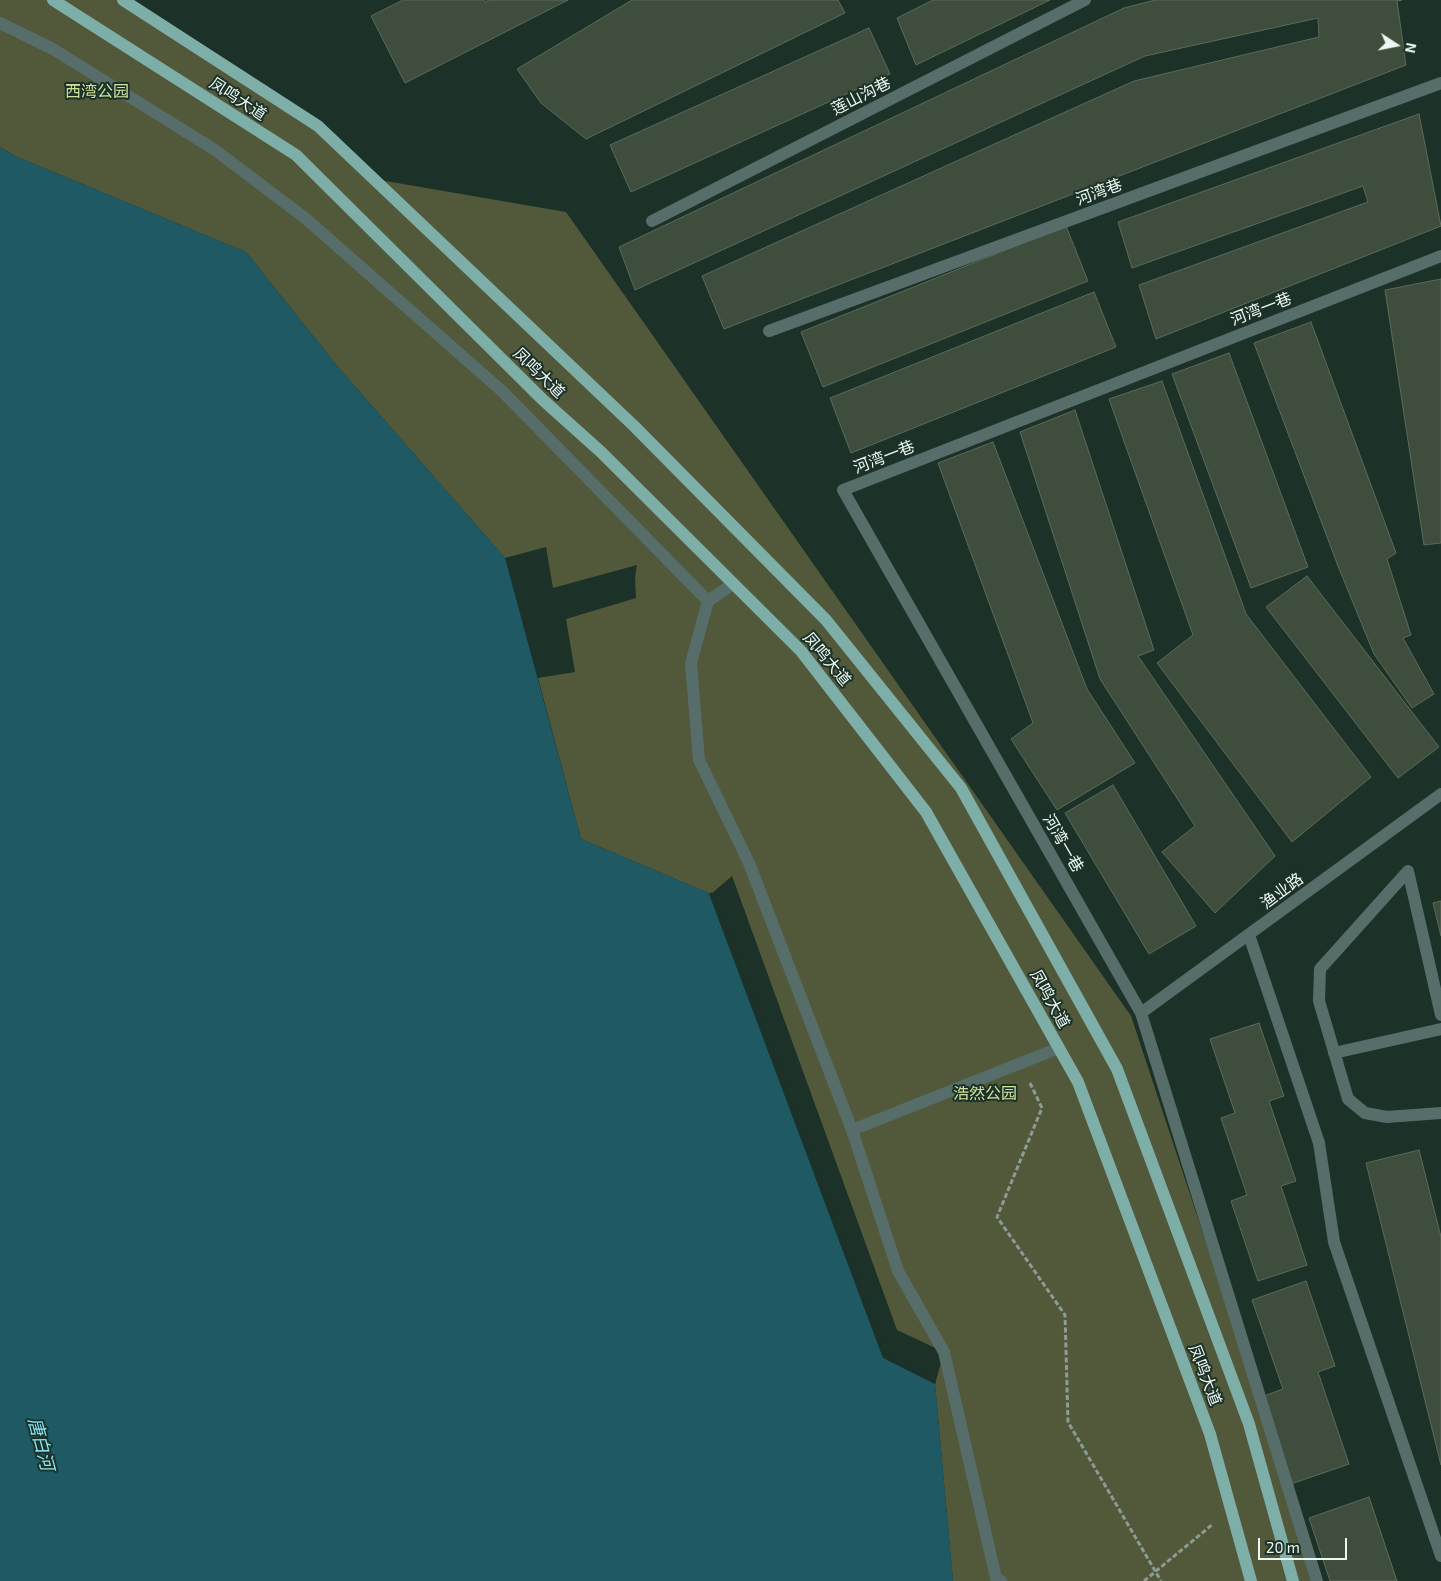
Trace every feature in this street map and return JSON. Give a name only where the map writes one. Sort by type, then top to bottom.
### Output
[{"type":"main road","name":"凤鸣大道","points":[[53,0],[296,155],[543,400],[601,452],[801,651],[926,812],[1078,1082],[1203,1415],[1251,1581]]},
{"type":"main road","name":"凤鸣大道","points":[[123,0],[318,126],[634,426],[826,620],[961,788],[1117,1069],[1249,1424],[1293,1581]]},
{"type":"street","name":"莲山沟巷","points":[[652,220],[1085,0]]},
{"type":"street","points":[[0,23],[52,50],[215,150],[305,218],[502,391],[708,601]]},
{"type":"street","name":"河湾巷","points":[[769,331],[1441,83]]},
{"type":"street","name":"河湾一巷","points":[[1141,1013],[844,490],[1441,256]]},
{"type":"street","points":[[733,584],[708,601],[691,663],[699,760],[749,863],[852,1130],[898,1271],[944,1352],[996,1578],[1001,1581]]},
{"type":"street","name":"渔业路","points":[[1141,1013],[1441,794]]},
{"type":"street","points":[[1441,1015],[1408,871],[1320,969],[1319,1001],[1348,1099],[1365,1113],[1387,1117],[1441,1113]]},
{"type":"street","points":[[1249,934],[1319,1143],[1334,1242],[1441,1556]]},
{"type":"street","points":[[1141,1013],[1317,1581]]},
{"type":"street","points":[[1334,1054],[1441,1029]]},
{"type":"street","points":[[852,1130],[1059,1048]]},
{"type":"path","points":[[1022,1064],[1042,1108],[997,1217],[1065,1315],[1068,1422],[1161,1581]]},
{"type":"path","points":[[1144,1581],[1231,1510]]},
{"type":"green space","name":"浩然公园","points":[[0,0],[123,0],[318,126],[374,179],[566,212],[1131,1016],[1318,1581],[953,1581],[935,1384],[944,1352],[897,1330],[732,876],[711,894],[581,839],[538,678],[575,672],[566,619],[636,598],[635,577],[637,565],[553,588],[546,547],[505,558],[338,367],[246,252],[15,156],[0,147]]},
{"type":"water","name":"唐白河","points":[[0,147],[15,156],[246,252],[338,367],[505,558],[581,839],[711,894],[883,1357],[935,1384],[953,1581],[0,1581]]},
{"type":"pier","points":[[712,892],[885,1356],[936,1382],[935,1384],[883,1358],[709,894]]},
{"type":"building","points":[[403,0],[484,0],[485,2],[489,0],[568,0],[405,83],[371,16]]},
{"type":"building","points":[[632,0],[838,0],[845,13],[586,139],[541,103],[517,69]]},
{"type":"building","points":[[933,0],[1050,0],[916,65],[897,18]]},
{"type":"building","points":[[1155,0],[1402,0],[1397,1],[1406,65],[724,329],[702,276],[1134,81],[1319,37],[1318,18],[1145,56],[635,290],[619,247],[1124,8]]},
{"type":"building","points":[[869,28],[890,74],[631,192],[610,145]]},
{"type":"building","points":[[1419,114],[1441,226],[1156,339],[1139,285],[1368,202],[1363,186],[1132,268],[1118,222]]},
{"type":"building","points":[[1066,226],[1088,281],[823,387],[801,332]]},
{"type":"building","points":[[1441,279],[1441,543],[1424,545],[1385,290]]},
{"type":"building","points":[[1094,292],[1116,347],[851,453],[830,398]]},
{"type":"building","points":[[1311,322],[1396,553],[1387,559],[1411,635],[1403,638],[1434,694],[1412,708],[1374,654],[1338,566],[1254,343]]},
{"type":"building","points":[[1229,353],[1308,567],[1251,588],[1172,374]]},
{"type":"building","points":[[1162,381],[1246,614],[1371,777],[1292,842],[1157,663],[1193,635],[1109,399]]},
{"type":"building","points":[[1075,410],[1154,650],[1138,656],[1275,856],[1215,913],[1162,852],[1195,826],[1100,679],[1020,432]]},
{"type":"building","points":[[993,442],[1087,689],[1135,763],[1057,810],[1011,739],[1033,723],[938,463]]},
{"type":"building","points":[[1307,576],[1439,747],[1398,778],[1266,607]]},
{"type":"building","points":[[1113,785],[1196,926],[1149,954],[1065,813]]},
{"type":"building","points":[[1441,901],[1441,936],[1433,903]]},
{"type":"building","points":[[1259,1023],[1284,1096],[1269,1101],[1296,1181],[1281,1186],[1307,1265],[1258,1281],[1231,1201],[1247,1195],[1221,1118],[1235,1113],[1210,1039]]},
{"type":"building","points":[[1419,1150],[1441,1237],[1441,1465],[1366,1163]]},
{"type":"building","points":[[1306,1281],[1335,1366],[1318,1372],[1349,1464],[1291,1484],[1261,1397],[1283,1389],[1252,1300]]},
{"type":"building","points":[[1369,1497],[1397,1581],[1330,1581],[1309,1518]]},
{"type":"park label","name":"西湾公园","points":[[97,92]]}]
